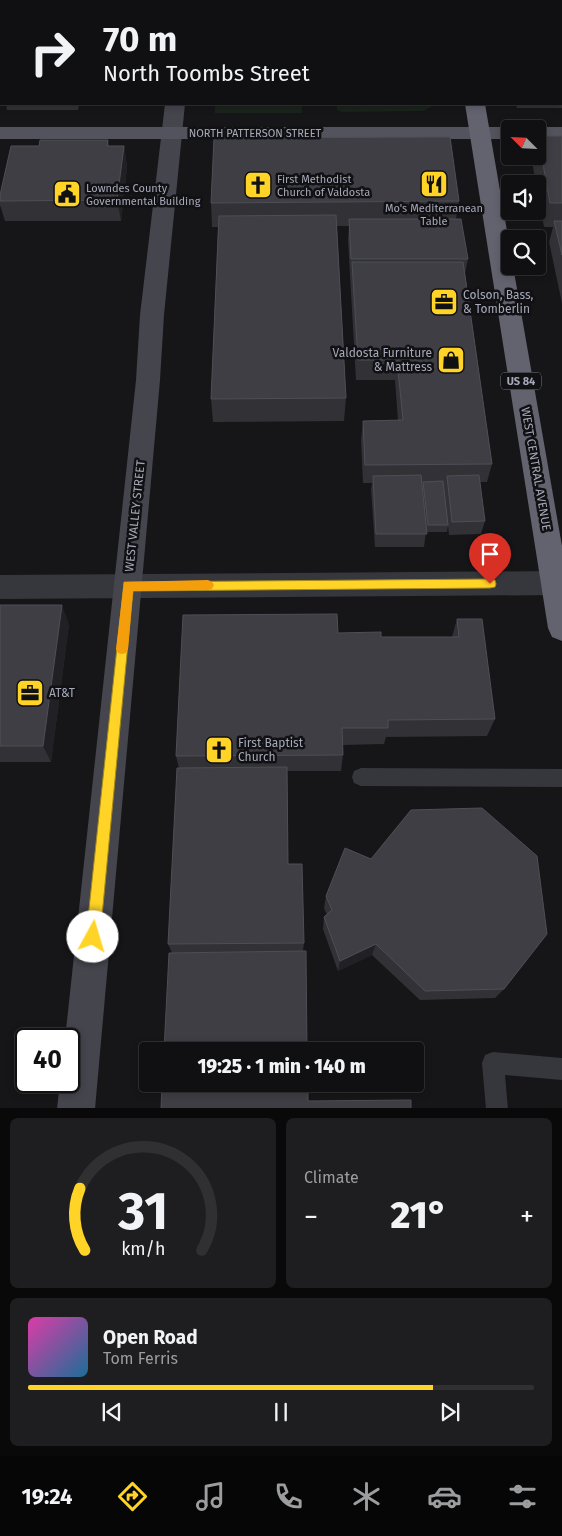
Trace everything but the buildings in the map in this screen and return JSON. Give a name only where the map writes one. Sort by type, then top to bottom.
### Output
[{"type":"highway","name":"WEST CENTRAL AVENUE","points":[[475,105],[558,583],[562,628]]},
{"type":"main road","name":"NORTH PATTERSON STREET","points":[[0,133],[501,133]]},
{"type":"main road","points":[[546,133],[562,133]]},
{"type":"street","name":"WEST VALLEY STREET","points":[[76,1108],[148,380],[152,315],[175,105]]},
{"type":"street","points":[[0,587],[558,583]]},
{"type":"lane","points":[[361,777],[562,778]]},
{"type":"lane","points":[[497,1108],[493,1063],[562,1069]]},
{"type":"shaded area","points":[[215,105],[302,105],[302,113],[215,113]]},
{"type":"shaded area","points":[[336,105],[433,105],[424,111],[342,112],[337,110]]},
{"type":"slow traffic","points":[[122,649],[128,586],[208,585]]},
{"type":"place","name":"Mo's Mediterranean Table","points":[[434,184]]},
{"type":"place","name":"First Methodist Church of Valdosta","points":[[258,185]]},
{"type":"place","name":"Lowndes County Governmental Building","points":[[67,194]]},
{"type":"place","name":"Colson, Bass, & Tomberlin","points":[[444,302]]},
{"type":"place","name":"Valdosta Furniture & Mattress","points":[[451,360]]},
{"type":"place","name":"AT&T","points":[[30,693]]},
{"type":"place","name":"First Baptist Church","points":[[219,750]]},
{"type":"route","points":[[93,937],[128,586],[490,584]]}]
